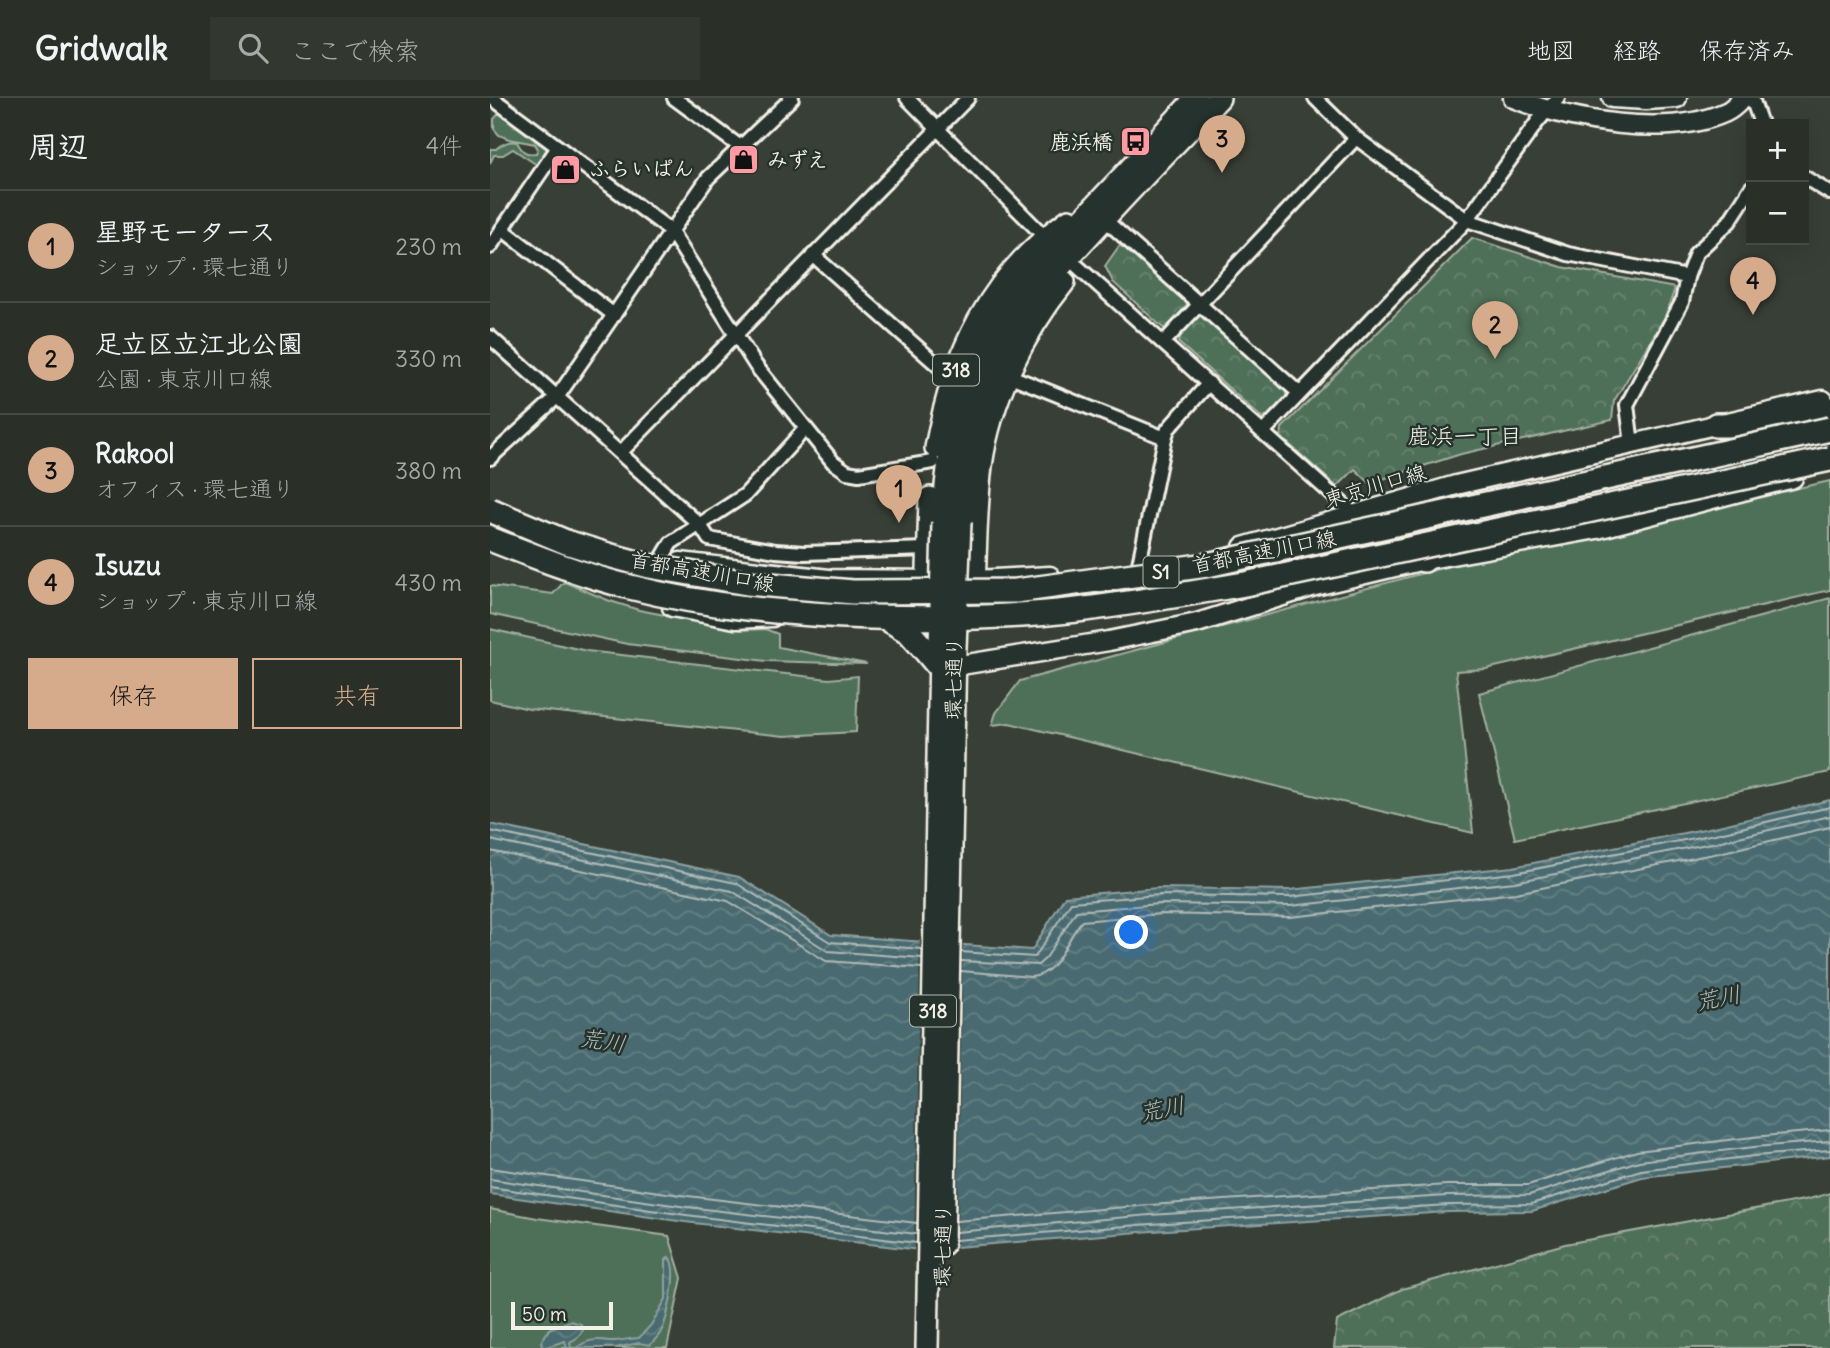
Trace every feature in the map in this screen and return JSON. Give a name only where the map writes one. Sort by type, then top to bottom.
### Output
[{"type":"highway","points":[[1716,425],[1773,425],[1830,409]]},
{"type":"highway","name":"首都高速川口線","points":[[490,510],[566,542],[608,555],[649,566],[747,583],[853,592],[1016,591],[1207,565],[1830,429]]},
{"type":"highway","points":[[1359,548],[1446,536],[1830,453]]},
{"type":"highway","name":"首都高速川口線","points":[[490,539],[600,579],[708,603],[758,610],[857,616],[933,618],[1013,615],[1161,598],[1250,583],[1830,459]]},
{"type":"highway","points":[[490,526],[589,563],[656,581],[740,596],[873,613],[909,632],[944,661]]},
{"type":"highway","points":[[490,533],[629,582],[760,605],[810,609]]},
{"type":"highway","points":[[1424,560],[1446,536]]},
{"type":"main road","name":"環七通り","points":[[927,1348],[944,661],[951,522],[948,456],[975,366],[990,334],[1027,281],[1196,98]]},
{"type":"main road","name":"環七通り","points":[[951,522],[961,488],[969,434],[994,361],[1018,317],[1099,224],[1219,98]]},
{"type":"main road","name":"318","points":[[927,604],[927,548],[933,462],[944,408],[979,316],[1028,252],[1106,194]]},
{"type":"main road","name":"318","points":[[973,605],[981,464],[988,431],[1008,375],[1032,327],[1077,266],[1099,224]]},
{"type":"main road","name":"環七通り","points":[[941,1348],[944,661]]},
{"type":"street","points":[[674,98],[739,146]]},
{"type":"street","points":[[490,458],[558,396],[708,178],[792,98]]},
{"type":"street","points":[[906,98],[1045,237]]},
{"type":"street","points":[[621,452],[968,98]]},
{"type":"street","points":[[1315,98],[1356,138],[1467,220],[1568,254],[1687,277]]},
{"type":"street","points":[[1513,98],[1553,104],[1584,121],[1635,125],[1669,124],[1728,111],[1743,98]]},
{"type":"street","points":[[1612,98],[1677,98]]},
{"type":"street","points":[[1752,98],[1759,119]]},
{"type":"street","points":[[500,100],[558,147],[670,230],[756,366],[833,462],[853,474],[933,462]]},
{"type":"street","points":[[1263,432],[1467,220],[1553,104]]},
{"type":"street","points":[[1163,343],[1356,138]]},
{"type":"street","points":[[490,247],[558,147]]},
{"type":"street","points":[[1809,180],[1830,193]]},
{"type":"street","points":[[1632,444],[1627,405],[1682,302],[1696,253],[1728,222],[1746,195]]},
{"type":"street","points":[[1099,224],[1199,305],[1299,393]]},
{"type":"street","points":[[502,229],[614,315]]},
{"type":"street","points":[[813,255],[954,377]]},
{"type":"street","points":[[1077,266],[1355,515]]},
{"type":"street","points":[[490,337],[701,525],[709,539],[776,551],[804,553],[927,548]]},
{"type":"street","points":[[1008,375],[1165,438]]},
{"type":"street","points":[[1139,564],[1168,429],[1209,383]]},
{"type":"street","name":"東京川口線","points":[[490,503],[584,540],[661,560],[828,579],[975,580],[1068,575],[1227,552],[1456,485],[1830,399]]},
{"type":"street","points":[[661,560],[671,542],[745,495],[805,429]]},
{"type":"street","points":[[490,548],[629,598],[708,615],[754,620],[810,609],[860,604],[973,605],[1042,602],[1294,563],[1830,446]]},
{"type":"street","points":[[944,661],[1109,641],[1197,623],[1315,586],[1424,560],[1597,528],[1830,468]]},
{"type":"green space","points":[[499,113],[547,148],[548,152],[537,165],[513,149],[503,155],[494,155],[490,163],[490,149],[509,142],[517,142],[526,153],[536,153],[538,149],[535,144],[499,135],[494,129],[494,119]]},
{"type":"green space","points":[[1472,238],[1562,267],[1675,288],[1665,317],[1614,401],[1612,420],[1461,454],[1370,483],[1355,469],[1337,487],[1281,437],[1282,428]]},
{"type":"green space","points":[[1119,246],[1124,247],[1188,304],[1168,327],[1163,328],[1113,282],[1105,266]]},
{"type":"green space","points":[[1198,316],[1203,316],[1286,390],[1286,397],[1268,416],[1262,418],[1179,343],[1180,334]]},
{"type":"green space","points":[[1830,481],[1830,590],[1486,669],[1456,671],[1473,833],[1009,723],[992,725],[996,713],[1020,681],[1472,560]]},
{"type":"green space","points":[[564,582],[639,610],[741,630],[765,629],[778,634],[778,647],[867,664],[766,661],[627,644],[490,614],[490,586],[553,594]]},
{"type":"green space","points":[[1830,598],[1830,772],[1515,839],[1479,693]]},
{"type":"green space","points":[[490,629],[587,651],[829,679],[858,676],[856,732],[784,736],[529,709],[490,700]]},
{"type":"green space","points":[[1830,1193],[1830,1348],[1334,1348],[1337,1321],[1402,1289],[1565,1244]]},
{"type":"green space","points":[[490,1209],[669,1236],[682,1278],[667,1348],[490,1348]]},
{"type":"water","name":"荒川","points":[[1830,800],[1830,1156],[1642,1177],[1532,1211],[1448,1212],[1152,1231],[920,1250],[685,1222],[490,1194],[490,824],[739,877],[831,935],[1032,950],[1065,896],[1158,888],[1289,890],[1513,867],[1714,827]]},
{"type":"water","points":[[669,1257],[673,1282],[667,1316],[661,1332],[650,1345],[639,1343],[615,1348],[576,1348],[592,1340],[639,1338],[651,1325],[666,1299],[666,1260]]},
{"type":"water","points":[[570,1321],[581,1324],[583,1330],[570,1342],[571,1348],[567,1348],[565,1341],[543,1348],[541,1342],[550,1328]]},
{"type":"pier","points":[[920,938],[963,942],[957,1251],[920,1254],[914,1253]]},
{"type":"place","name":"鹿浜橋","points":[[1136,142]]},
{"type":"place","name":"みずえ","points":[[744,160]]},
{"type":"place","name":"ふらいぱん","points":[[566,169]]},
{"type":"place","name":"Rakool","points":[[1222,173]]},
{"type":"place","name":"Isuzu","points":[[1753,315]]},
{"type":"place","name":"足立区立江北公園","points":[[1495,359]]},
{"type":"place","name":"星野モータース","points":[[899,523]]},
{"type":"district","name":"鹿浜一丁目","points":[[1465,436]]}]
